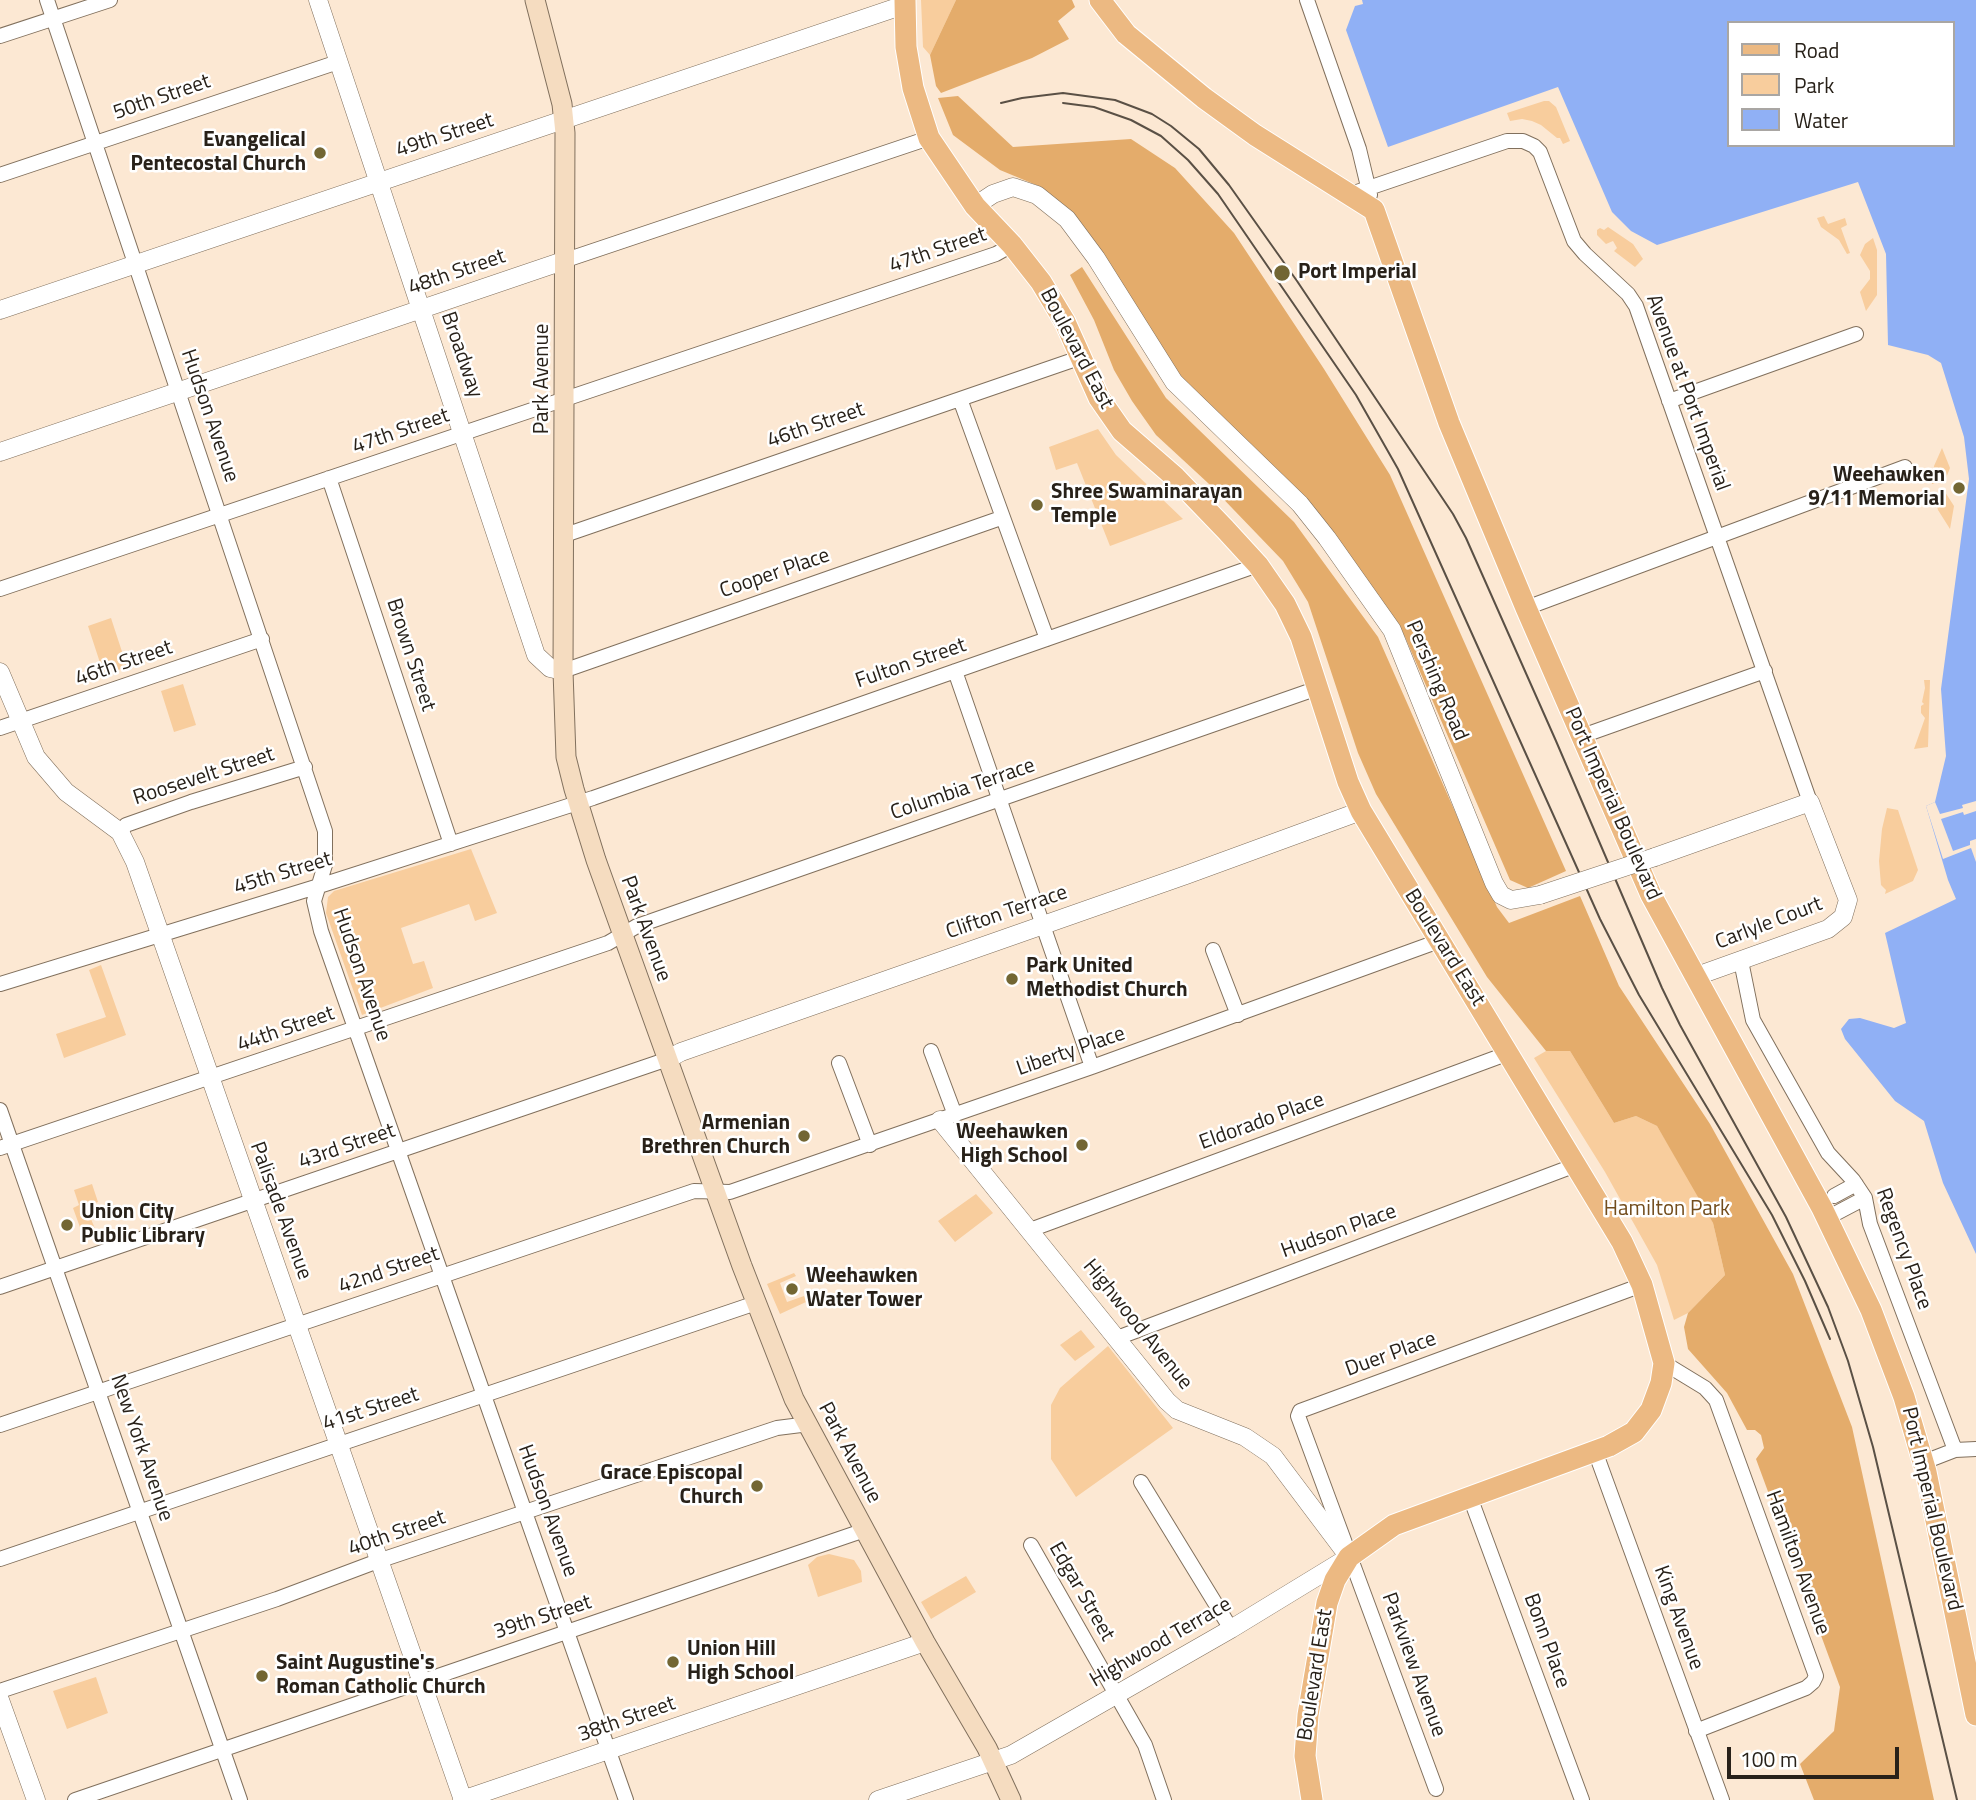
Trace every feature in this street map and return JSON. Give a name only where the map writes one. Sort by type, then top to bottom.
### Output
[{"type":"main road","name":"Park Avenue","points":[[535,0],[564,120],[564,671],[566,757],[578,803],[715,1190],[794,1399],[925,1642],[994,1762],[1011,1800]]},
{"type":"main road","name":"Port Imperial Boulevard","points":[[1100,0],[1126,34],[1204,98],[1255,135],[1360,191],[1374,210],[1449,424],[1651,895],[1827,1218],[1871,1310],[1904,1397],[1924,1462],[1976,1715]]},
{"type":"main road","name":"Boulevard East","points":[[904,3],[906,47],[913,88],[929,138],[975,206],[1012,245],[1047,292],[1065,322],[1099,398],[1122,431],[1175,478],[1258,565],[1285,604],[1301,637],[1348,782],[1361,811],[1622,1242],[1642,1285],[1664,1363],[1661,1383],[1651,1410],[1634,1432],[1609,1446],[1394,1525],[1349,1557],[1335,1580],[1326,1603],[1308,1715],[1305,1756],[1312,1800]]},
{"type":"street","name":"Hudson Avenue","points":[[47,0],[325,831],[325,865],[314,901],[321,931],[626,1800]]},
{"type":"street","points":[[0,36],[110,0]]},
{"type":"street","name":"Broadway","points":[[318,0],[537,655],[550,668],[564,671]]},
{"type":"street","points":[[1307,0],[1359,149],[1360,191]]},
{"type":"street","name":"49th Street","points":[[0,310],[904,3]]},
{"type":"street","name":"50th Street","points":[[0,175],[338,62]]},
{"type":"street","name":"48th Street","points":[[0,452],[929,138]]},
{"type":"street","name":"Avenue at Port Imperial","points":[[1360,191],[1507,141],[1522,141],[1534,146],[1544,159],[1574,241],[1633,300],[1810,802]]},
{"type":"street","name":"Pershing Road","points":[[975,206],[993,194],[1013,187],[1037,195],[1056,208],[1096,258],[1174,382],[1300,504],[1327,538],[1392,630],[1501,895],[1511,900],[1540,895],[1810,802]]},
{"type":"street","name":"47th Street","points":[[0,589],[996,254],[1012,245]]},
{"type":"street","points":[[1669,401],[1856,334]]},
{"type":"street","name":"46th Street","points":[[565,535],[1082,357]]},
{"type":"street","points":[[960,399],[1046,639]]},
{"type":"street","points":[[1526,608],[1905,467]]},
{"type":"street","name":"Brown Street","points":[[329,478],[451,844]]},
{"type":"street","name":"Cooper Place","points":[[564,671],[1001,518]]},
{"type":"street","name":"Fulton Street","points":[[578,803],[1258,565]]},
{"type":"street","name":"46th Street","points":[[0,728],[262,639]]},
{"type":"street","points":[[955,671],[1092,1067]]},
{"type":"street","points":[[1582,736],[1765,671]]},
{"type":"street","name":"Palisade Avenue","points":[[0,672],[36,757],[66,792],[120,832],[135,862],[463,1800]]},
{"type":"street","name":"Columbia Terrace","points":[[623,934],[637,926],[1318,688]]},
{"type":"street","name":"Roosevelt Street","points":[[120,832],[126,825],[305,766]]},
{"type":"street","name":"Carlyle Court","points":[[1695,976],[1828,929],[1843,917],[1848,901],[1810,802]]},
{"type":"street","name":"45th Street","points":[[0,984],[578,803]]},
{"type":"street","name":"Clifton Terrace","points":[[668,1059],[1361,811]]},
{"type":"street","name":"44th Street","points":[[6,1146],[608,943],[623,934]]},
{"type":"street","name":"Liberty Place","points":[[715,1190],[730,1192],[870,1145],[1439,941]]},
{"type":"street","points":[[1213,950],[1238,1015]]},
{"type":"street","name":"Regency Place","points":[[1741,961],[1753,1020],[1828,1153],[1856,1184],[1864,1198],[1870,1224],[1955,1450]]},
{"type":"street","points":[[931,1051],[948,1118]]},
{"type":"street","name":"Eldorado Place","points":[[1030,1230],[1508,1053]]},
{"type":"street","name":"43rd Street","points":[[0,1287],[668,1059]]},
{"type":"street","points":[[839,1063],[870,1145]]},
{"type":"street","name":"New York Avenue","points":[[0,1110],[6,1146],[55,1268],[100,1392],[240,1800]]},
{"type":"street","name":"Highwood Avenue","points":[[948,1118],[1030,1230],[1167,1401],[1177,1410],[1245,1437],[1273,1456],[1349,1557]]},
{"type":"street","name":"Hudson Place","points":[[1117,1338],[1576,1165]]},
{"type":"street","points":[[1834,1195],[1856,1184]]},
{"type":"street","name":"42nd Street","points":[[0,1425],[694,1191],[715,1190]]},
{"type":"street","points":[[1827,1218],[1864,1198]]},
{"type":"street","name":"Duer Place","points":[[1349,1557],[1298,1416],[1300,1411],[1642,1285]]},
{"type":"street","name":"41st Street","points":[[0,1559],[756,1303]]},
{"type":"street","name":"Hamilton Avenue","points":[[1664,1363],[1705,1388],[1716,1400],[1816,1676],[1806,1688],[1696,1731]]},
{"type":"street","name":"40th Street","points":[[0,1691],[777,1428],[809,1424]]},
{"type":"street","points":[[1924,1462],[1955,1450],[1976,1449]]},
{"type":"street","name":"King Avenue","points":[[1595,1451],[1721,1800]]},
{"type":"street","points":[[1141,1482],[1231,1629]]},
{"type":"street","name":"Bonn Place","points":[[1470,1497],[1582,1800]]},
{"type":"street","name":"39th Street","points":[[75,1800],[865,1531]]},
{"type":"street","name":"Edgar Street","points":[[1031,1545],[1145,1745],[1164,1800]]},
{"type":"street","name":"Highwood Terrace","points":[[878,1800],[1011,1755],[1231,1629],[1349,1557]]},
{"type":"street","name":"Parkview Avenue","points":[[1349,1557],[1436,1789]]},
{"type":"street","name":"38th Street","points":[[463,1800],[925,1642]]},
{"type":"street","points":[[0,1700],[36,1800]]},
{"type":"green space","points":[[921,0],[956,0],[930,55],[923,47]]},
{"type":"green space","points":[[1549,101],[1556,107],[1570,141],[1563,144],[1560,138],[1532,121],[1510,121],[1507,113]]},
{"type":"green space","points":[[1824,216],[1828,224],[1845,218],[1847,225],[1841,228],[1850,253],[1847,254],[1839,240],[1821,227],[1817,218]]},
{"type":"green space","points":[[1608,227],[1633,244],[1643,259],[1635,267],[1614,251],[1617,248],[1613,241],[1606,244],[1597,235],[1597,230]]},
{"type":"green space","points":[[1873,238],[1877,250],[1877,295],[1866,311],[1860,292],[1870,279],[1870,271],[1860,255],[1865,244]]},
{"type":"green space","points":[[1098,429],[1116,455],[1183,519],[1110,546],[1077,463],[1056,470],[1049,447]]},
{"type":"green space","points":[[1942,448],[1950,468],[1944,483],[1932,484],[1934,466]]},
{"type":"green space","points":[[1945,492],[1954,506],[1950,529],[1938,510],[1933,493]]},
{"type":"green space","points":[[111,618],[127,667],[104,675],[88,626]]},
{"type":"green space","points":[[1924,680],[1930,680],[1928,747],[1914,749],[1925,718],[1921,713],[1921,706],[1924,704]]},
{"type":"green space","points":[[183,684],[196,725],[174,732],[161,691]]},
{"type":"green space","points":[[1887,808],[1898,810],[1918,870],[1913,881],[1885,894],[1886,890],[1881,885],[1879,861]]},
{"type":"green space","points":[[471,849],[497,913],[475,921],[469,904],[401,928],[413,964],[424,961],[433,988],[362,1015],[326,913],[328,897],[334,891]]},
{"type":"green space","points":[[101,965],[126,1035],[64,1058],[56,1034],[106,1017],[89,970]]},
{"type":"green space","name":"Hamilton Park","points":[[1546,1051],[1570,1051],[1614,1123],[1636,1116],[1657,1126],[1697,1192],[1713,1223],[1725,1275],[1688,1313],[1674,1320],[1657,1265],[1605,1172],[1534,1058]]},
{"type":"green space","points":[[92,1184],[98,1202],[86,1207],[98,1236],[85,1241],[73,1208],[79,1205],[74,1190]]},
{"type":"green space","points":[[976,1194],[993,1213],[955,1242],[938,1221]]},
{"type":"green space","points":[[794,1273],[796,1276],[780,1283],[787,1302],[804,1296],[806,1302],[780,1314],[767,1284]]},
{"type":"green space","points":[[1081,1330],[1095,1347],[1075,1361],[1060,1345]]},
{"type":"green space","points":[[1108,1346],[1173,1428],[1076,1497],[1051,1459],[1051,1405],[1060,1388]]},
{"type":"green space","points":[[829,1554],[854,1560],[861,1571],[862,1582],[818,1597],[808,1565],[817,1557]]},
{"type":"green space","points":[[966,1576],[976,1592],[931,1619],[921,1602]]},
{"type":"green space","points":[[96,1677],[108,1713],[67,1729],[53,1691]]},
{"type":"shaded area","points":[[956,0],[1072,0],[1075,7],[1058,21],[1069,39],[1032,58],[941,93],[936,86],[930,55]]},
{"type":"shaded area","points":[[958,96],[1013,147],[1131,139],[1175,168],[1234,233],[1390,475],[1566,871],[1528,888],[1510,880],[1405,637],[1375,593],[1191,391],[1164,355],[1089,234],[1075,217],[1041,187],[1000,170],[953,135],[938,98]]},
{"type":"shaded area","points":[[1082,267],[1166,398],[1294,522],[1378,637],[1497,907],[1509,923],[1580,896],[1619,986],[1710,1124],[1793,1274],[1852,1427],[1934,1800],[1814,1800],[1800,1764],[1834,1731],[1840,1687],[1756,1459],[1764,1448],[1761,1435],[1755,1430],[1747,1430],[1727,1393],[1688,1349],[1684,1327],[1688,1313],[1725,1275],[1713,1223],[1657,1126],[1636,1116],[1614,1123],[1570,1051],[1546,1051],[1487,977],[1376,794],[1358,753],[1308,602],[1283,561],[1208,483],[1156,435],[1132,401],[1114,370],[1094,320],[1070,275]]},
{"type":"water","points":[[1362,0],[1976,0],[1976,1254],[1943,1183],[1924,1121],[1895,1101],[1845,1039],[1841,1029],[1849,1019],[1860,1018],[1894,1028],[1906,1023],[1885,933],[1956,899],[1926,806],[1935,802],[1946,756],[1941,689],[1969,479],[1964,437],[1941,363],[1928,355],[1888,345],[1886,254],[1858,182],[1657,245],[1631,231],[1612,212],[1558,87],[1388,147],[1346,30],[1355,6],[1363,4]]},
{"type":"pier","points":[[1976,801],[1976,811],[1941,819],[1953,851],[1970,845],[1970,841],[1976,839],[1976,862],[1971,848],[1943,859],[1926,806],[1935,802],[1940,814],[1963,808],[1962,805]]},
{"type":"tram line","points":[[1001,103],[1063,93],[1115,100],[1152,114],[1199,149],[1229,185],[1297,281],[1453,514],[1556,741],[1662,988],[1786,1217],[1828,1307],[1848,1361],[1873,1447],[1957,1800]]},
{"type":"tram line","points":[[1063,103],[1094,107],[1131,120],[1161,136],[1188,160],[1218,194],[1356,395],[1398,469],[1600,919],[1639,995],[1772,1215],[1830,1339]]},
{"type":"place","name":"Evangelical Pentecostal Church","points":[[320,153]]},
{"type":"place","name":"Port Imperial","points":[[1282,273]]},
{"type":"place","name":"Weehawken 9/11 Memorial","points":[[1959,488]]},
{"type":"place","name":"Shree Swaminarayan Temple","points":[[1037,505]]},
{"type":"place","name":"Park United Methodist Church","points":[[1012,979]]},
{"type":"place","name":"Armenian Brethren Church","points":[[804,1136]]},
{"type":"place","name":"Weehawken High School","points":[[1082,1145]]},
{"type":"place","name":"Union City Public Library","points":[[67,1225]]},
{"type":"place","name":"Weehawken Water Tower","points":[[792,1289]]},
{"type":"place","name":"Grace Episcopal Church","points":[[757,1486]]},
{"type":"place","name":"Union Hill High School","points":[[673,1662]]},
{"type":"place","name":"Saint Augustine's Roman Catholic Church","points":[[262,1676]]}]
